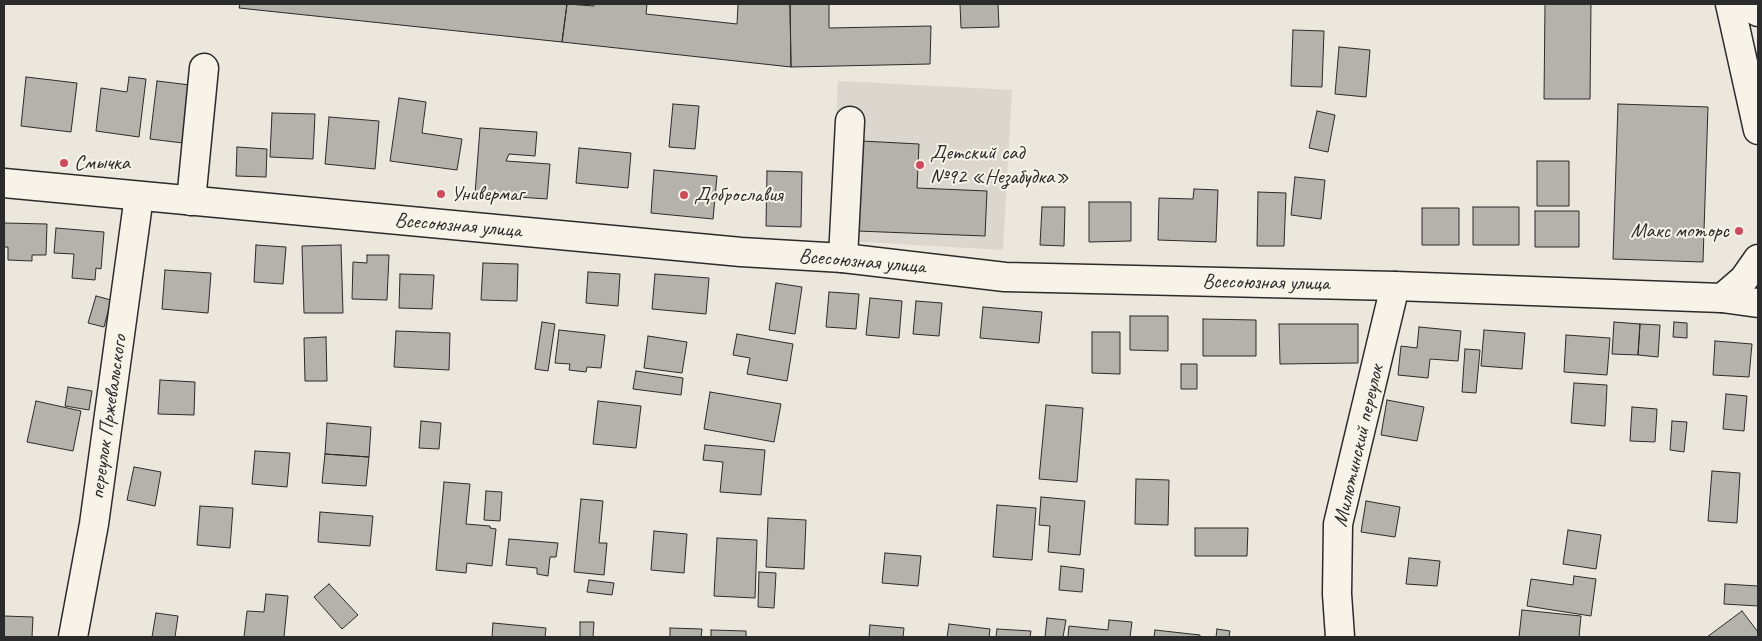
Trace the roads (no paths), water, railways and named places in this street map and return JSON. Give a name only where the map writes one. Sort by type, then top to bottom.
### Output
[{"type":"main road","points":[[1730,4],[1758,130]]},
{"type":"main road","points":[[1756,4],[1758,12]]},
{"type":"main road","points":[[191,201],[204,68]]},
{"type":"main road","points":[[843,258],[850,122]]},
{"type":"main road","name":"Всесоюзная улица","points":[[4,183],[741,252],[843,258],[1005,277],[1396,286],[1722,298],[1758,303]]},
{"type":"main road","name":"переулок Пржевальского","points":[[73,637],[94,524],[139,196]]},
{"type":"main road","points":[[1722,298],[1744,279],[1758,259]]},
{"type":"main road","name":"Милютинский переулок","points":[[1340,637],[1337,594],[1338,524],[1396,286]]},
{"type":"main road","name":"Всесоюзная улица","points":[[1722,298],[1758,292]]},
{"type":"place","name":"Смычка","points":[[64,163]]},
{"type":"place","name":"Детский сад №92 «Незабудка»","points":[[920,165]]},
{"type":"place","name":"Универмаг","points":[[441,194]]},
{"type":"place","name":"Доброславия","points":[[684,195]]},
{"type":"place","name":"Макс моторс","points":[[1739,231]]}]
